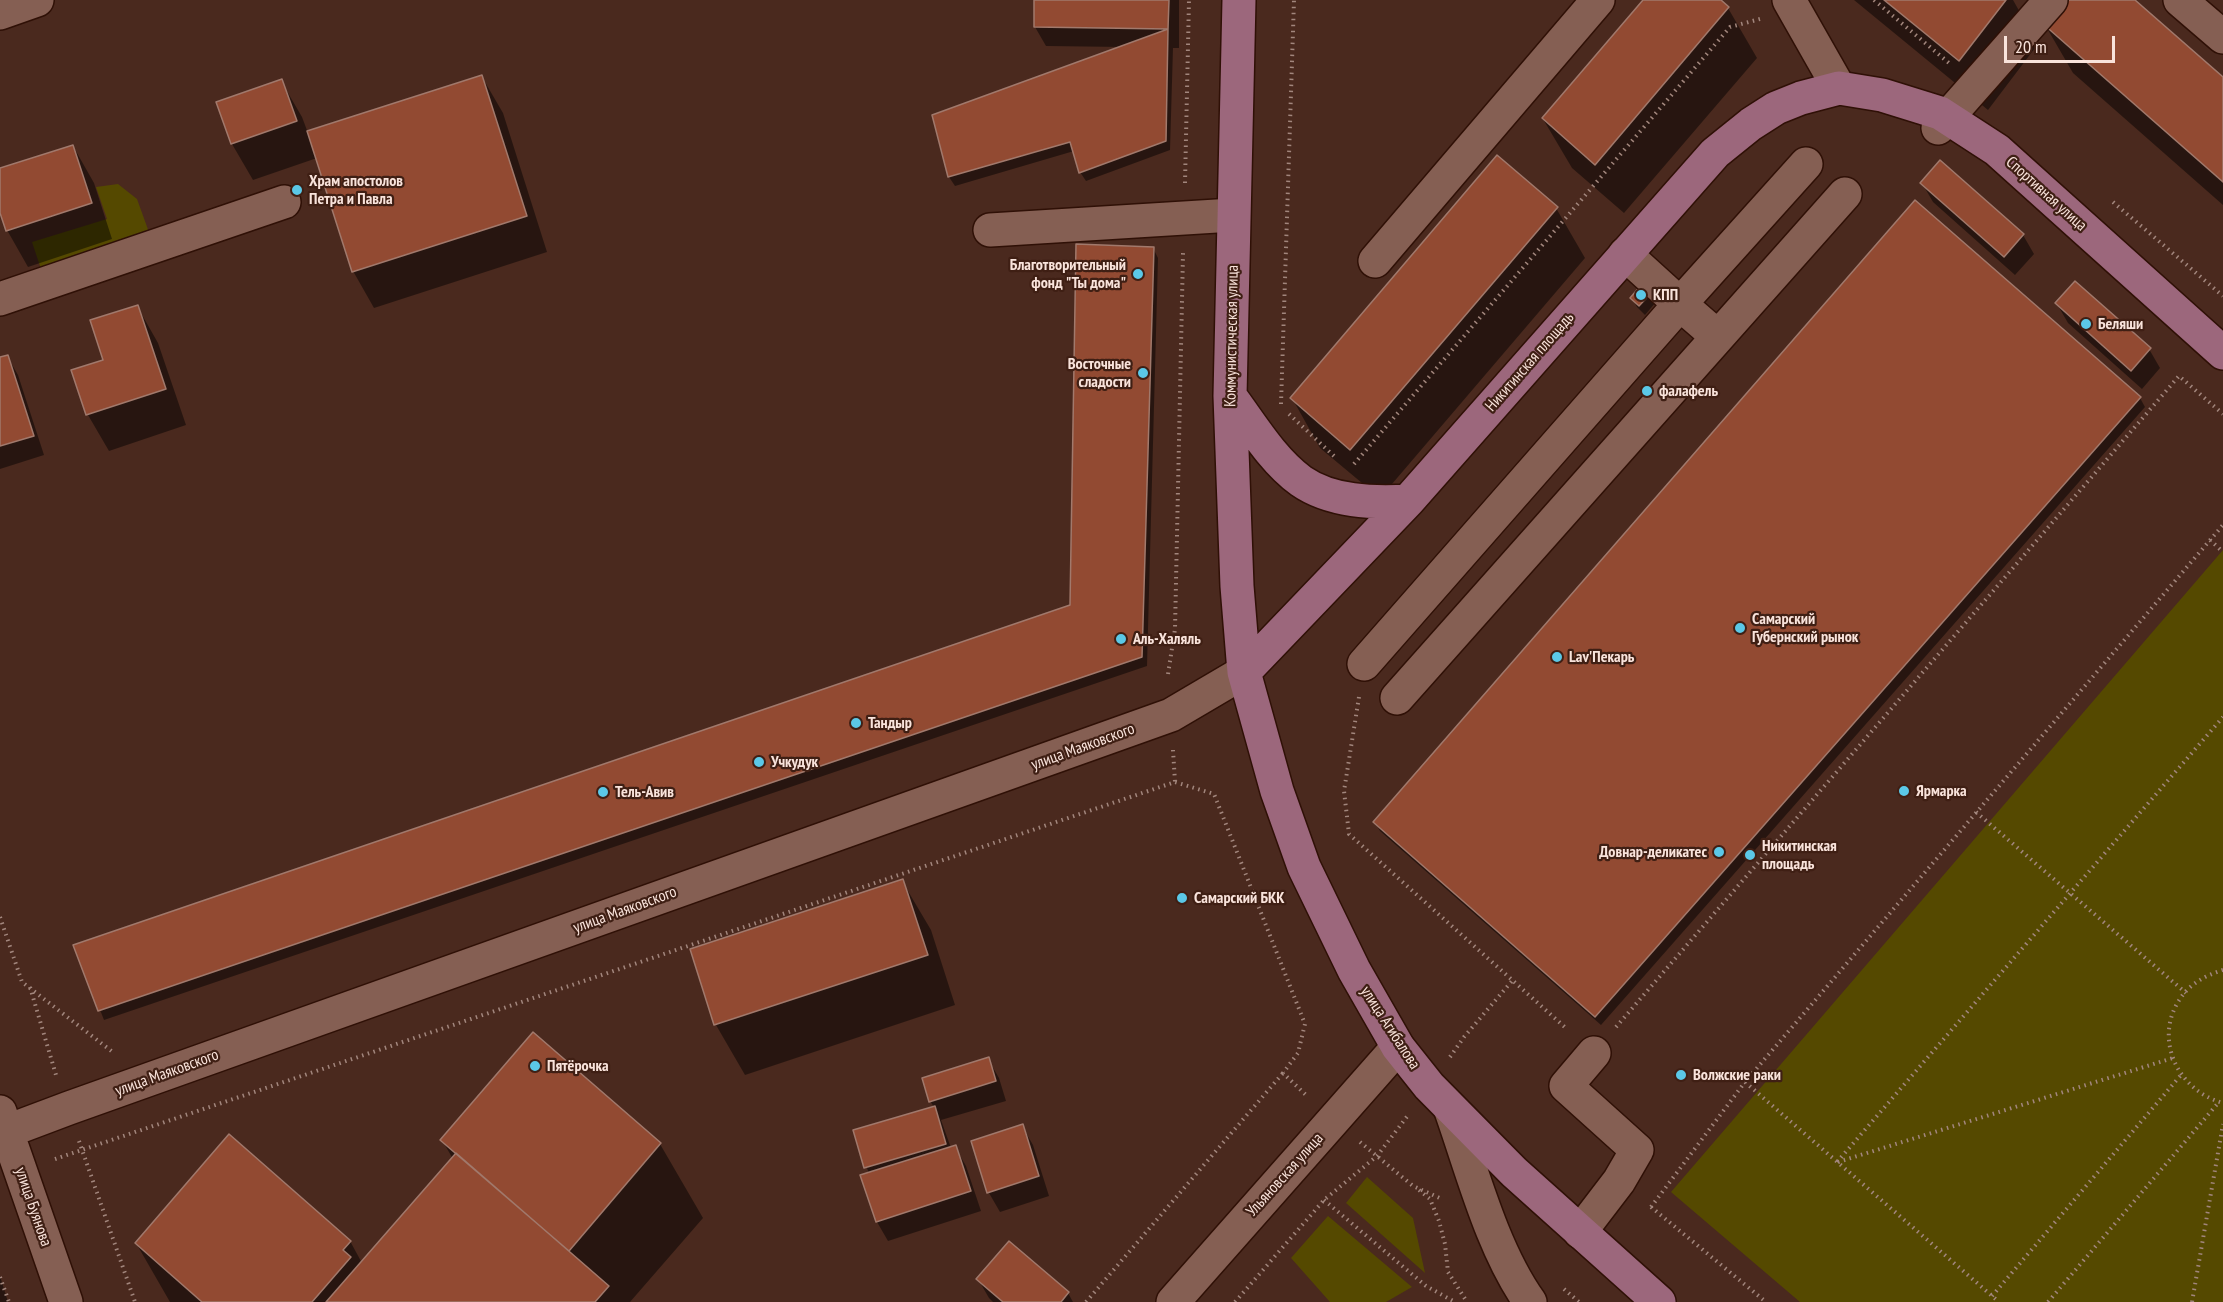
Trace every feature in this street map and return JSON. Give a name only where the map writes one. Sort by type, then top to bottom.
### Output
[{"type":"main road","name":"Коммунистическая улица","points":[[1239,0],[1230,396],[1236,586],[1244,672]]},
{"type":"main road","name":"Спортивная улица","points":[[1839,88],[1882,95],[1940,113],[1942,123],[1997,150],[2221,347]]},
{"type":"main road","name":"Никитинская площадь","points":[[1244,672],[1408,501],[1715,153],[1750,124],[1776,108],[1801,98],[1839,88]]},
{"type":"main road","points":[[1230,396],[1273,453],[1301,481],[1327,495],[1378,503],[1408,501]]},
{"type":"main road","name":"улица Агибалова","points":[[1244,672],[1277,791],[1304,867],[1354,970],[1398,1047],[1450,1108],[1514,1172],[1659,1302]]},
{"type":"street","points":[[0,12],[37,0]]},
{"type":"street","points":[[1375,261],[1598,0]]},
{"type":"street","points":[[1789,0],[1839,88]]},
{"type":"street","points":[[1942,123],[2051,0]]},
{"type":"street","points":[[2180,0],[2223,37]]},
{"type":"street","points":[[1364,664],[1806,164]]},
{"type":"street","points":[[1397,698],[1845,194]]},
{"type":"street","points":[[0,299],[284,202]]},
{"type":"street","points":[[990,230],[1233,215]]},
{"type":"street","points":[[1625,254],[1718,337]]},
{"type":"street","name":"улица Маяковского","points":[[2,1126],[69,1108],[1171,715],[1244,672]]},
{"type":"street","name":"Ульяновская улица","points":[[1173,1302],[1398,1047]]},
{"type":"street","points":[[1580,1232],[1619,1181],[1637,1150],[1566,1086],[1594,1053]]},
{"type":"street","points":[[1450,1108],[1494,1233],[1519,1287],[1530,1302]]},
{"type":"street","name":"улица Буянова","points":[[2,1126],[21,1171],[66,1302]]},
{"type":"path","points":[[1175,782],[1167,679],[1175,629],[1189,0]]},
{"type":"path","points":[[1364,664],[1344,791],[1349,834],[1594,1053],[2179,376],[2223,414]]},
{"type":"path","points":[[1651,1207],[1745,1082],[2223,525]]},
{"type":"path","points":[[2210,540],[2223,552]]},
{"type":"path","points":[[1837,1162],[2223,717]]},
{"type":"path","points":[[21,1171],[1175,782],[1214,794],[1305,1024],[1298,1053],[1086,1302]]},
{"type":"path","points":[[1976,812],[2186,993]]},
{"type":"path","points":[[0,917],[22,982],[117,1056]]},
{"type":"path","points":[[2048,1302],[2221,1102],[2198,1093],[2181,1075],[2173,1058],[2169,1035],[2174,1011],[2186,993],[2207,976],[2223,970]]},
{"type":"path","points":[[29,986],[57,1077],[135,1302]]},
{"type":"path","points":[[1837,1162],[2173,1058]]},
{"type":"path","points":[[1282,1073],[1334,1120],[1430,1199],[1439,1221],[1448,1272],[1467,1302]]},
{"type":"path","points":[[1992,1296],[2181,1075]]},
{"type":"path","points":[[1745,1082],[1999,1302]]},
{"type":"path","points":[[2192,1302],[2223,1124]]},
{"type":"path","points":[[1235,1302],[1324,1200],[1377,1155]]},
{"type":"path","points":[[1619,1181],[1766,1302]]},
{"type":"path","points":[[1413,1186],[1446,1200]]},
{"type":"path","points":[[1324,1200],[1426,1286],[1455,1302]]},
{"type":"path","points":[[0,1277],[9,1302]]},
{"type":"path","points":[[1562,1287],[1579,1302]]},
{"type":"shaded area","points":[[118,184],[137,199],[150,235],[42,272],[32,242],[107,219],[96,187]]},
{"type":"shaded area","points":[[2223,550],[2223,1302],[1800,1302],[1671,1192]]},
{"type":"shaded area","points":[[1367,1177],[1413,1218],[1425,1273],[1346,1203]]},
{"type":"shaded area","points":[[1328,1216],[1412,1287],[1386,1302],[1330,1302],[1291,1258]]},
{"type":"building","points":[[1034,0],[1169,0],[1168,29],[1034,27]]},
{"type":"building","points":[[1643,0],[1721,0],[1729,7],[1595,165],[1542,118]]},
{"type":"building","points":[[1884,0],[2006,0],[1959,61]]},
{"type":"building","points":[[2063,0],[2135,0],[2223,77],[2223,182],[2042,23]]},
{"type":"building","points":[[1168,29],[1166,141],[1079,173],[1070,142],[948,177],[932,115]]},
{"type":"building","points":[[482,75],[527,216],[352,272],[307,131]]},
{"type":"building","points":[[282,79],[297,121],[231,144],[216,102]]},
{"type":"building","points":[[73,145],[92,203],[6,231],[0,213],[0,168]]},
{"type":"building","points":[[1497,155],[1558,207],[1350,450],[1290,398]]},
{"type":"building","points":[[1940,160],[2024,234],[2004,257],[1920,183]]},
{"type":"building","name":"Самарский Губернский рынок","points":[[1915,200],[2141,397],[1595,1017],[1373,822]]},
{"type":"building","points":[[1076,244],[1154,247],[1142,657],[98,1011],[73,945],[1070,605]]},
{"type":"building","points":[[2075,281],[2151,348],[2131,371],[2055,303]]},
{"type":"building","name":"КПП","points":[[1642,284],[1652,292],[1639,306],[1630,298]]},
{"type":"building","points":[[138,305],[166,389],[86,415],[71,370],[103,360],[90,320]]},
{"type":"building","points":[[8,355],[34,436],[0,446],[0,357]]},
{"type":"building","points":[[903,879],[928,955],[714,1025],[690,949]]},
{"type":"building","points":[[533,1032],[661,1143],[569,1251],[440,1140]]},
{"type":"building","points":[[989,1057],[996,1081],[929,1102],[922,1078]]},
{"type":"building","points":[[935,1106],[946,1144],[864,1168],[853,1130]]},
{"type":"building","points":[[1023,1124],[1039,1176],[987,1193],[971,1141]]},
{"type":"building","points":[[229,1134],[351,1241],[343,1250],[351,1257],[312,1302],[202,1302],[135,1243]]},
{"type":"building","points":[[956,1145],[971,1191],[876,1222],[860,1175]]},
{"type":"building","points":[[456,1153],[609,1286],[595,1302],[326,1302]]},
{"type":"building","points":[[1009,1241],[1069,1292],[1061,1302],[1003,1302],[976,1279]]},
{"type":"place","name":"Храм апостолов Петра и Павла","points":[[297,190]]},
{"type":"place","name":"Благотворительный фонд \"Ты дома\"","points":[[1138,274]]},
{"type":"place","name":"КПП","points":[[1641,295]]},
{"type":"place","name":"Беляши","points":[[2086,324]]},
{"type":"place","name":"Восточные сладости","points":[[1143,373]]},
{"type":"place","name":"фалафель","points":[[1647,391]]},
{"type":"place","name":"Самарский Губернский рынок","points":[[1740,628]]},
{"type":"place","name":"Аль-Халяль","points":[[1121,639]]},
{"type":"place","name":"Lav'Пекарь","points":[[1557,657]]},
{"type":"place","name":"Тандыр","points":[[856,723]]},
{"type":"place","name":"Учкудук","points":[[759,762]]},
{"type":"place","name":"Ярмарка","points":[[1904,791]]},
{"type":"place","name":"Тель-Авив","points":[[603,792]]},
{"type":"place","name":"Довнар-деликатес","points":[[1719,852]]},
{"type":"place","name":"Никитинская площадь","points":[[1750,855]]},
{"type":"place","name":"Самарский БКК","points":[[1182,898]]},
{"type":"place","name":"Пятёрочка","points":[[535,1066]]},
{"type":"place","name":"Волжские раки","points":[[1681,1075]]}]
